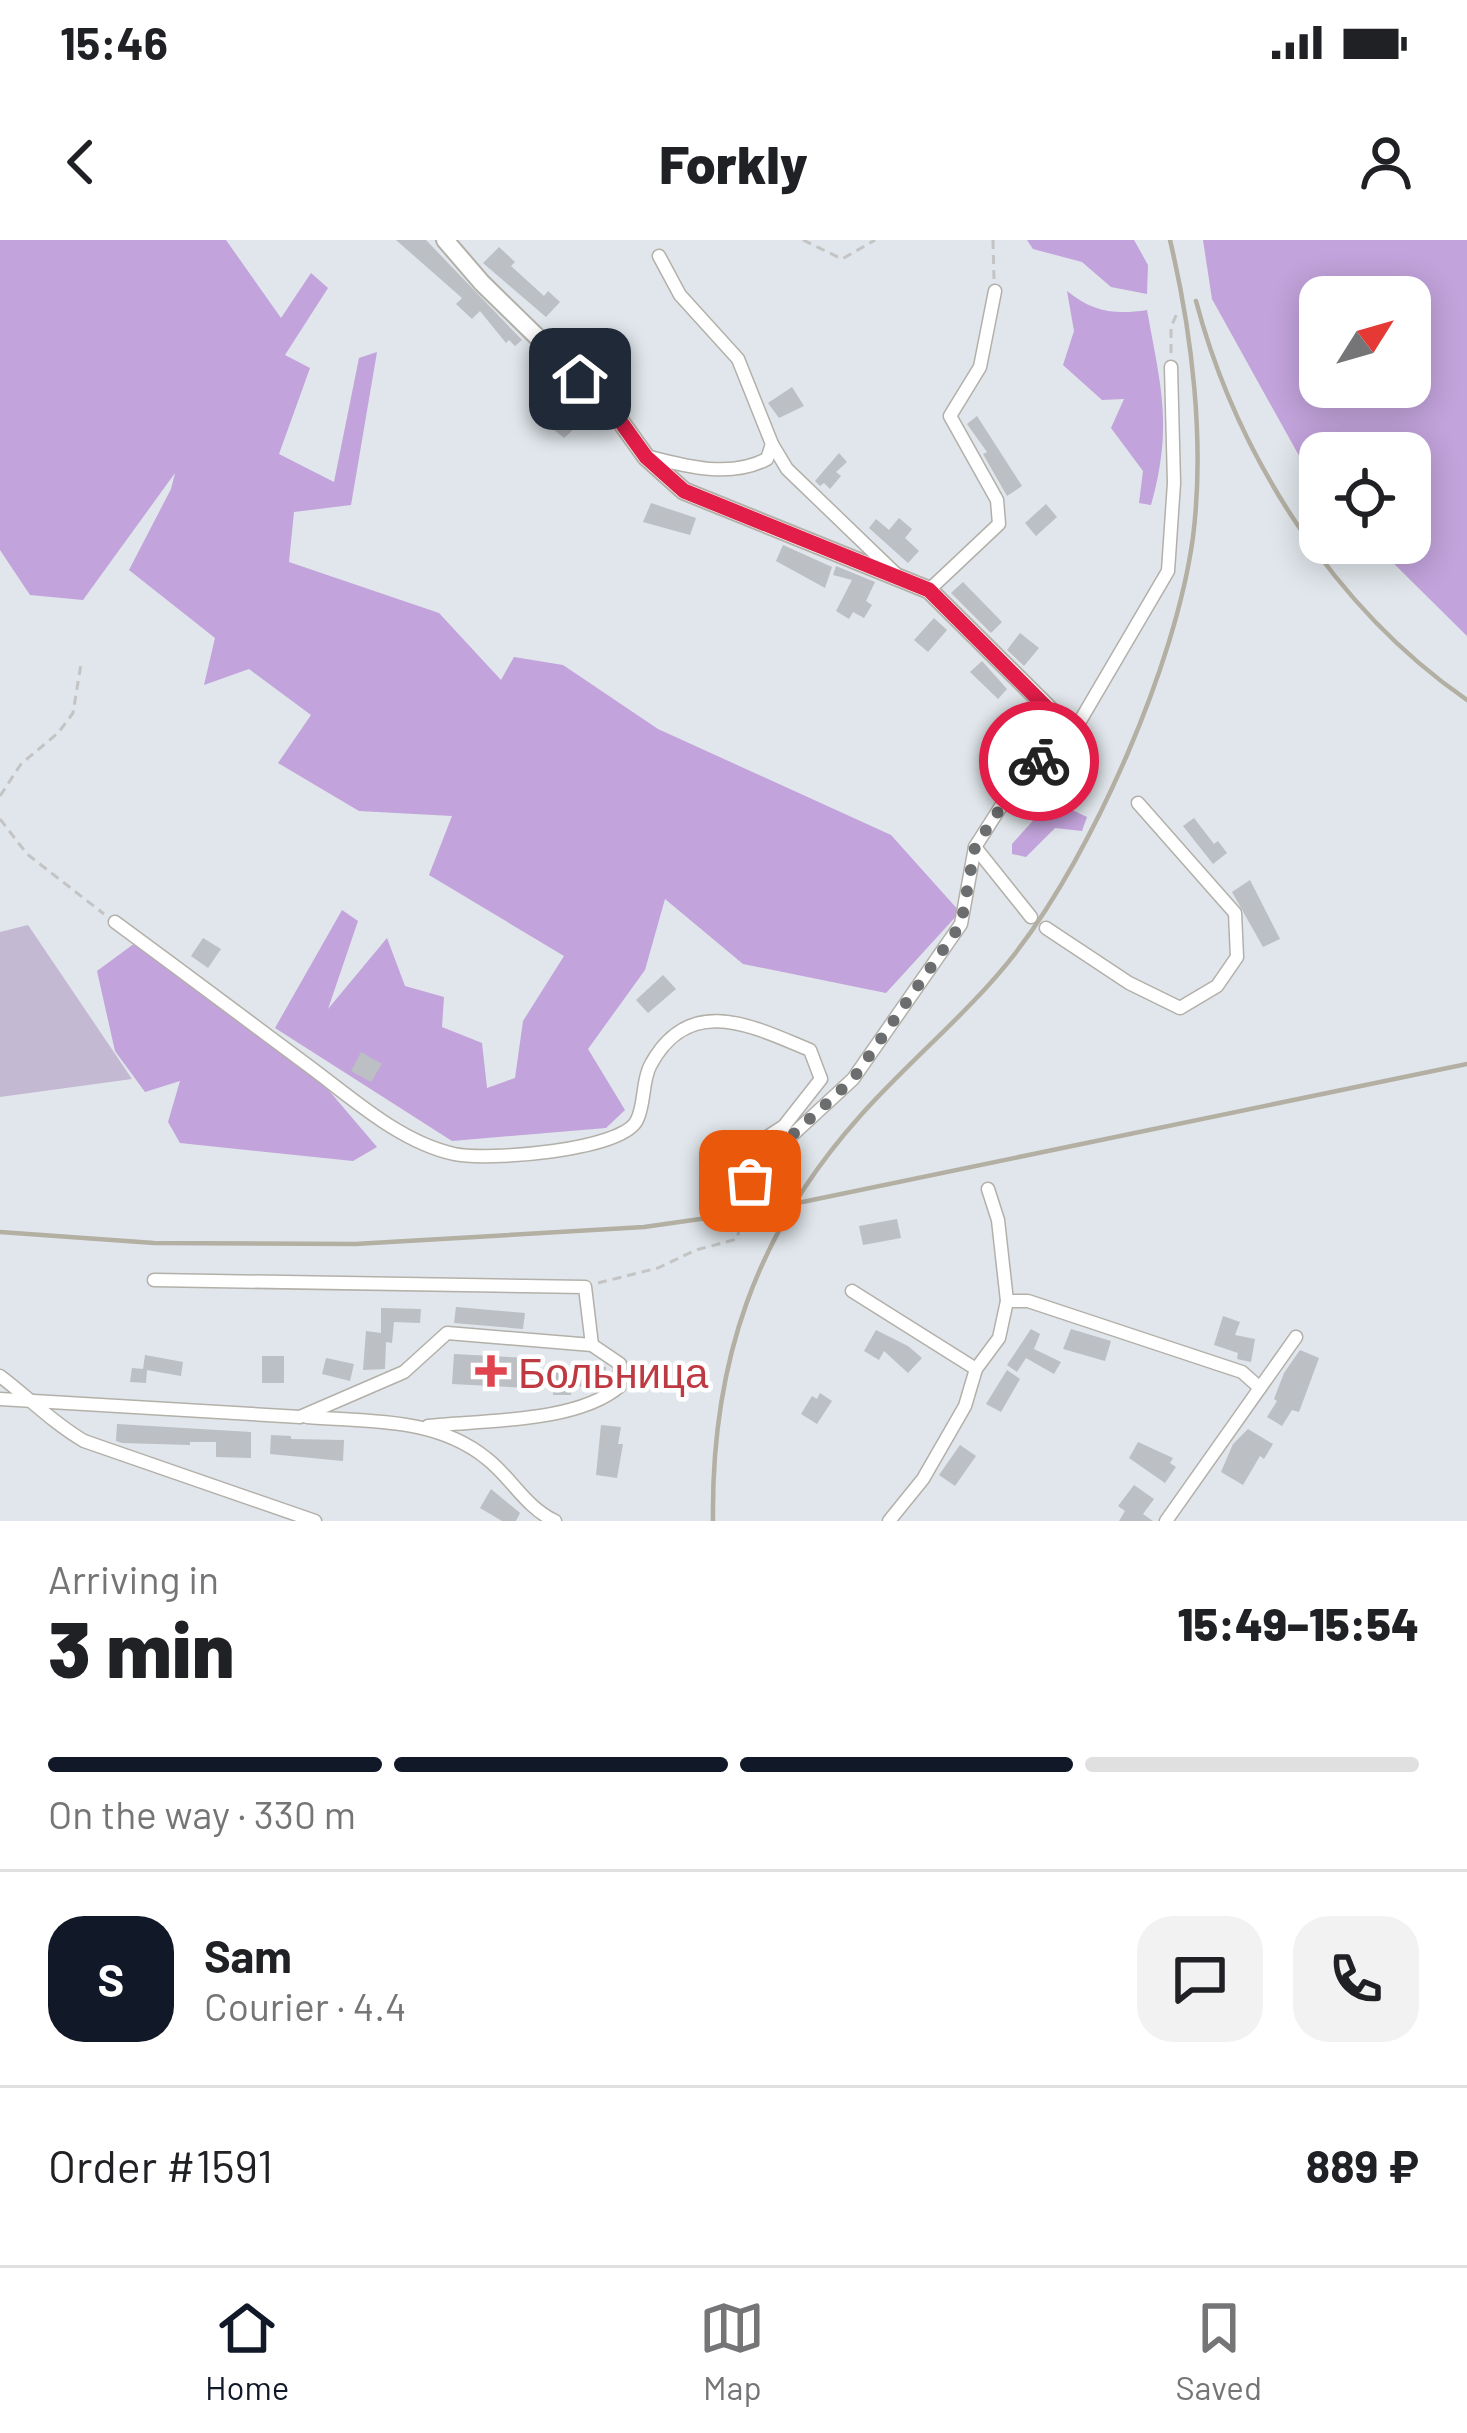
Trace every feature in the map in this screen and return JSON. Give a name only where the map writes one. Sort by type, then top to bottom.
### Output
[{"type":"street","points":[[445,240],[482,283],[613,411],[646,457],[684,491],[929,590],[1073,734]]},
{"type":"street","points":[[659,256],[680,295],[738,359],[772,444],[788,469],[897,574]]},
{"type":"street","points":[[929,590],[999,524],[997,500],[950,416],[980,368],[995,291]]},
{"type":"street","points":[[115,922],[367,1108],[416,1141],[457,1155],[528,1155],[623,1136],[637,1120],[650,1066],[677,1034],[715,1019],[740,1022],[810,1050],[821,1078],[784,1126],[744,1152],[738,1168],[750,1181],[853,1079],[961,924],[975,847],[1022,775],[1073,734],[1168,571],[1174,483],[1171,367]]},
{"type":"street","points":[[646,457],[718,470],[749,469],[767,459],[772,444]]},
{"type":"street","points":[[1046,928],[1129,983],[1180,1008],[1217,986],[1237,957],[1235,913],[1138,803]]},
{"type":"street","points":[[975,847],[1031,917]]},
{"type":"street","points":[[889,1521],[922,1479],[965,1406],[976,1370],[999,1338],[1007,1301],[998,1220],[988,1189]]},
{"type":"street","points":[[154,1280],[585,1287],[592,1345]]},
{"type":"street","points":[[852,1291],[976,1370]]},
{"type":"street","points":[[1007,1301],[1028,1301],[1242,1372],[1260,1388]]},
{"type":"street","points":[[0,1399],[428,1426],[579,1409],[606,1398],[620,1385],[620,1364],[592,1345],[447,1333],[404,1372],[300,1417]]},
{"type":"street","points":[[1166,1521],[1296,1337]]},
{"type":"street","points":[[0,1376],[52,1422],[84,1441],[315,1521]]},
{"type":"street","points":[[428,1426],[486,1457],[522,1497],[555,1521]]},
{"type":"path","points":[[803,240],[842,259],[875,240]]},
{"type":"path","points":[[993,240],[995,291]]},
{"type":"path","points":[[1171,367],[1171,327],[1178,311]]},
{"type":"path","points":[[0,796],[20,764],[58,733],[73,712],[81,664]]},
{"type":"path","points":[[0,819],[27,854],[115,922]]},
{"type":"path","points":[[585,1287],[658,1268],[696,1250],[737,1239],[750,1181]]},
{"type":"shaded area","points":[[0,240],[226,240],[281,318],[311,273],[328,288],[285,355],[310,368],[279,454],[334,482],[359,358],[377,352],[351,505],[294,512],[289,562],[439,613],[501,680],[514,657],[563,665],[658,729],[891,835],[960,912],[886,993],[743,964],[665,899],[645,970],[588,1049],[625,1110],[606,1128],[452,1141],[275,1028],[342,910],[358,921],[328,1009],[387,938],[405,986],[444,997],[442,1027],[482,1043],[487,1088],[515,1078],[523,1021],[564,956],[429,875],[452,816],[359,811],[278,763],[311,715],[249,669],[204,685],[215,638],[129,570],[175,473],[83,600],[30,595],[0,550]]},
{"type":"shaded area","points":[[1027,240],[1134,240],[1148,265],[1147,294],[1111,287],[1082,262],[1033,249]]},
{"type":"shaded area","points":[[1203,240],[1467,240],[1467,636],[1394,564],[1431,564],[1431,432],[1299,432],[1299,456],[1212,299]]},
{"type":"shaded area","points":[[1067,291],[1104,310],[1147,310],[1163,429],[1151,505],[1139,503],[1143,471],[1111,428],[1124,399],[1102,400],[1063,365],[1074,331]]},
{"type":"shaded area","points":[[1069,752],[1068,808],[1087,817],[1082,831],[1055,828],[1026,857],[1012,854],[1012,844],[1048,804],[1054,761]]},
{"type":"shaded area","points":[[28,925],[132,1079],[0,1097],[0,932]]},
{"type":"shaded area","points":[[135,943],[325,1086],[377,1147],[353,1161],[180,1143],[168,1122],[180,1081],[145,1092],[115,1051],[97,971]]},
{"type":"building","points":[[396,240],[426,240],[522,340],[515,346],[509,340],[506,343],[480,311],[472,319],[456,304],[462,298]]},
{"type":"building","points":[[499,247],[515,262],[511,266],[544,296],[548,291],[560,302],[546,317],[483,263]]},
{"type":"building","points":[[792,387],[804,406],[779,418],[768,403]]},
{"type":"building","points":[[572,401],[587,417],[564,438],[547,424]]},
{"type":"building","points":[[977,416],[1022,486],[1007,496],[983,454],[987,452],[967,424]]},
{"type":"building","points":[[839,453],[847,462],[836,472],[841,476],[830,489],[824,483],[820,486],[815,481]]},
{"type":"building","points":[[651,503],[696,518],[690,535],[643,522]]},
{"type":"building","points":[[1046,504],[1057,517],[1036,536],[1025,523]]},
{"type":"building","points":[[899,518],[912,529],[905,538],[919,551],[908,563],[869,528],[876,519],[889,530]]},
{"type":"building","points":[[783,545],[832,567],[825,588],[776,561]]},
{"type":"building","points":[[836,566],[875,582],[866,601],[872,605],[864,618],[853,612],[849,619],[836,611],[852,580],[833,575]]},
{"type":"building","points":[[963,582],[1002,622],[991,633],[951,593]]},
{"type":"building","points":[[934,618],[947,630],[928,652],[914,640]]},
{"type":"building","points":[[1020,633],[1039,648],[1024,666],[1007,650]]},
{"type":"building","points":[[982,661],[1007,689],[998,699],[970,672]]},
{"type":"building","points":[[1194,818],[1227,853],[1213,864],[1183,826]]},
{"type":"building","points":[[1250,880],[1280,939],[1263,947],[1232,892]]},
{"type":"building","points":[[203,938],[221,949],[208,968],[191,956]]},
{"type":"building","points":[[663,975],[676,989],[648,1013],[636,1000]]},
{"type":"building","points":[[361,1052],[382,1064],[371,1082],[351,1071]]},
{"type":"building","points":[[897,1219],[901,1238],[863,1245],[859,1226]]},
{"type":"building","points":[[456,1307],[525,1313],[523,1329],[454,1323]]},
{"type":"building","points":[[381,1308],[421,1309],[420,1323],[394,1322],[392,1343],[386,1342],[385,1369],[363,1370],[366,1331],[381,1333]]},
{"type":"building","points":[[1223,1316],[1240,1322],[1235,1335],[1255,1339],[1251,1362],[1214,1345]]},
{"type":"building","points":[[1031,1329],[1040,1334],[1034,1349],[1061,1362],[1054,1374],[1026,1358],[1017,1372],[1007,1365]]},
{"type":"building","points":[[1071,1329],[1111,1341],[1105,1361],[1063,1349]]},
{"type":"building","points":[[876,1330],[922,1358],[908,1373],[884,1351],[879,1360],[864,1351]]},
{"type":"building","points":[[1300,1350],[1319,1358],[1299,1412],[1292,1410],[1282,1426],[1267,1417],[1284,1373]]},
{"type":"building","name":"Больница","points":[[454,1354],[529,1358],[528,1388],[452,1384]]},
{"type":"building","points":[[145,1355],[183,1362],[181,1376],[147,1370],[146,1383],[130,1382],[132,1368],[143,1369]]},
{"type":"building","points":[[262,1356],[284,1356],[284,1383],[262,1383]]},
{"type":"building","points":[[326,1358],[354,1364],[350,1381],[322,1374]]},
{"type":"building","name":"Больница","points":[[580,1364],[606,1367],[605,1384],[572,1386],[571,1395],[553,1395],[553,1372],[579,1373]]},
{"type":"building","points":[[1007,1370],[1020,1379],[1001,1412],[986,1404]]},
{"type":"building","points":[[820,1393],[832,1401],[817,1424],[801,1414],[812,1396],[817,1399]]},
{"type":"building","points":[[117,1424],[251,1432],[251,1458],[216,1457],[216,1442],[122,1443],[116,1441]]},
{"type":"building","points":[[601,1425],[621,1427],[617,1478],[596,1475]]},
{"type":"building","points":[[1248,1429],[1273,1444],[1243,1485],[1221,1472],[1233,1444]]},
{"type":"building","points":[[271,1435],[344,1440],[343,1461],[270,1454]]},
{"type":"building","points":[[1138,1442],[1173,1458],[1170,1463],[1176,1467],[1165,1483],[1129,1458]]},
{"type":"building","points":[[960,1445],[976,1456],[955,1486],[939,1475]]},
{"type":"building","points":[[1134,1485],[1154,1499],[1143,1514],[1153,1521],[1119,1521],[1125,1511],[1118,1506]]},
{"type":"building","points":[[491,1489],[520,1513],[516,1521],[502,1521],[480,1508]]},
{"type":"railway","points":[[713,1521],[720,1408],[746,1303],[767,1254],[824,1160],[880,1094],[999,973],[1046,909],[1102,809],[1150,697],[1184,587],[1198,463],[1185,312],[1170,240]]},
{"type":"railway","points":[[1196,301],[1237,416],[1297,524],[1374,621],[1467,700]]},
{"type":"railway","points":[[0,1232],[154,1243],[355,1244],[644,1227],[764,1210],[1467,1064]]},
{"type":"way so far","points":[[750,1181],[853,1079],[961,924],[975,847],[1022,775],[1039,761]]},
{"type":"place","name":"Больница","points":[[491,1371]]},
{"type":"route","points":[[580,379],[613,411],[646,457],[684,491],[929,590],[1073,734],[1039,761]]}]
